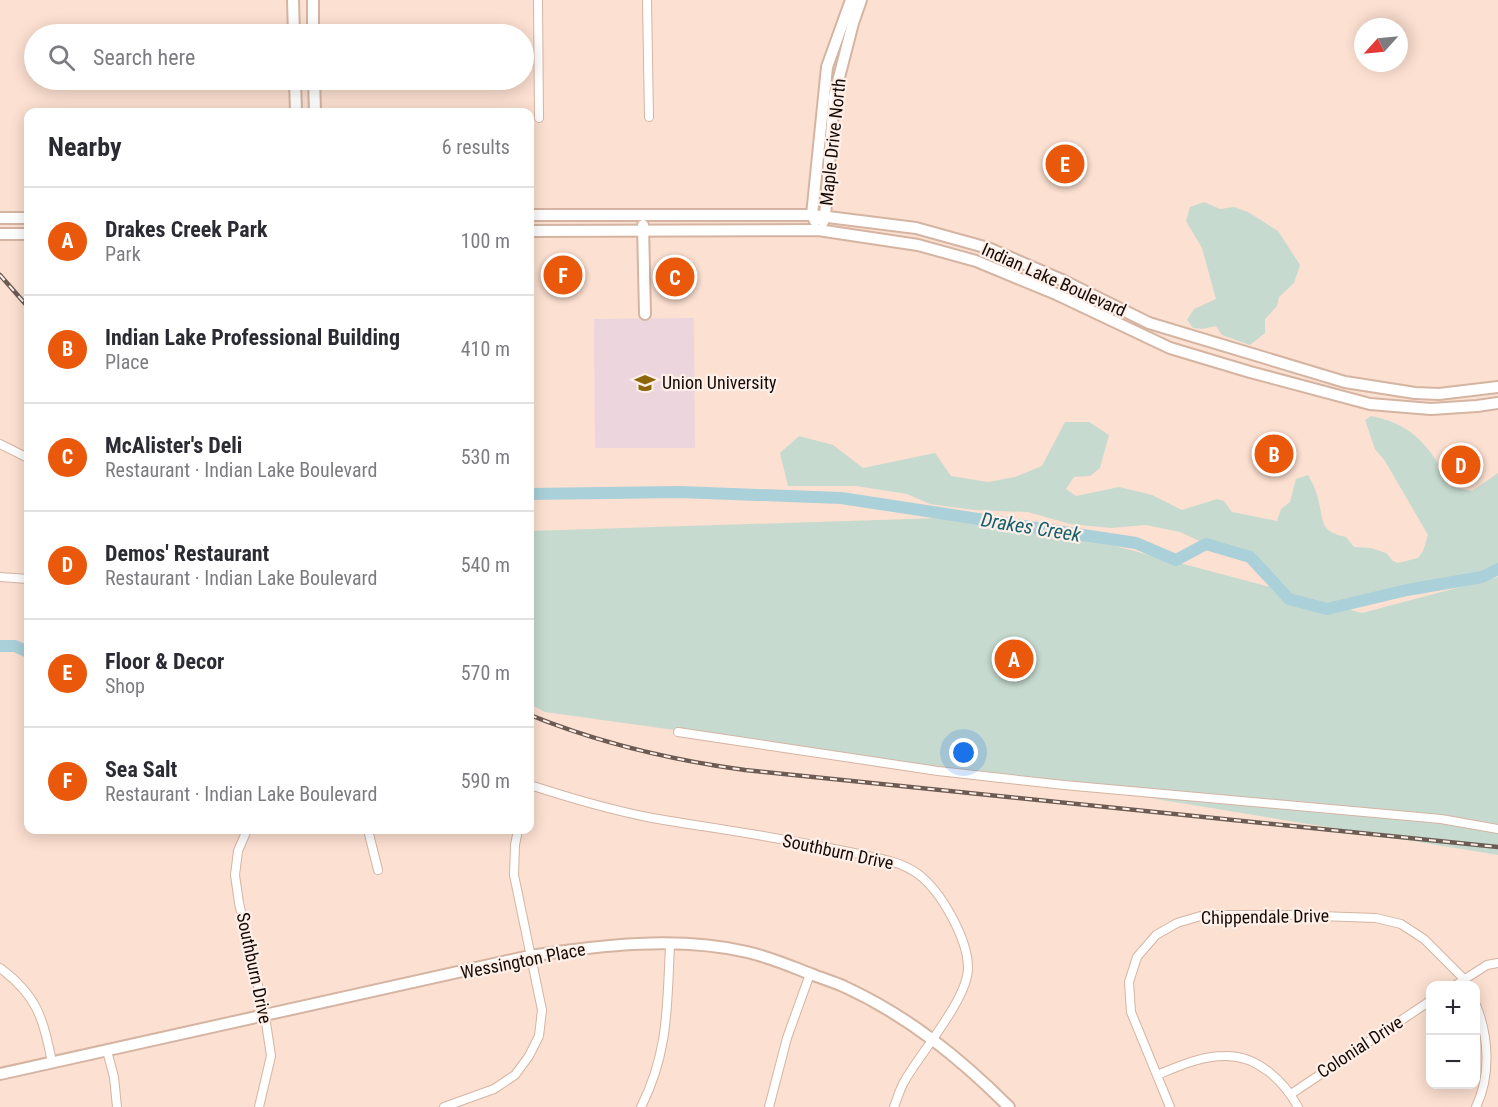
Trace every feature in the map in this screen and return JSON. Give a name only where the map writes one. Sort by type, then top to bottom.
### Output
[{"type":"main road","points":[[293,0],[294,24]]},
{"type":"main road","points":[[313,0],[313,24]]},
{"type":"main road","name":"Maple Drive North","points":[[818,230],[812,215],[829,96],[849,21],[851,0]]},
{"type":"main road","name":"Maple Drive North","points":[[849,21],[861,0]]},
{"type":"main road","points":[[295,90],[296,108]]},
{"type":"main road","points":[[314,90],[315,108]]},
{"type":"main road","name":"Maple Drive North","points":[[818,230],[825,217],[829,96]]},
{"type":"main road","name":"Indian Lake Boulevard","points":[[534,215],[812,215],[916,228],[988,248],[1062,280],[1149,323],[1345,382],[1393,391],[1439,394],[1498,387]]},
{"type":"main road","points":[[641,215],[645,231],[645,314]]},
{"type":"main road","points":[[1,219],[24,218]]},
{"type":"main road","name":"Indian Lake Boulevard","points":[[534,231],[818,230],[918,245],[976,261],[1056,294],[1170,348],[1370,404],[1431,409],[1498,403]]},
{"type":"main road","points":[[5,234],[24,234]]},
{"type":"main road","points":[[1274,377],[1279,363]]},
{"type":"main road","name":"Wessington Place","points":[[0,1074],[530,956],[611,945],[702,946],[746,952],[783,963],[844,986],[887,1008],[932,1038],[979,1077],[1009,1107]]},
{"type":"street","points":[[538,0],[539,118]]},
{"type":"street","points":[[647,0],[649,117]]},
{"type":"street","points":[[0,444],[24,456]]},
{"type":"street","points":[[0,576],[24,579]]},
{"type":"street","points":[[678,732],[938,771],[1064,785],[1441,819],[1498,830]]},
{"type":"street","name":"Southburn Drive","points":[[534,786],[649,817],[824,847],[894,862],[918,874],[937,894],[952,918],[963,944],[968,968],[963,993],[903,1083],[894,1107]]},
{"type":"street","name":"Southburn Drive","points":[[245,834],[237,851],[235,875],[239,903],[265,1016],[271,1056],[259,1107]]},
{"type":"street","points":[[369,834],[378,870]]},
{"type":"street","points":[[444,1107],[494,1089],[515,1075],[529,1056],[538,1036],[542,1010],[514,875],[517,834]]},
{"type":"street","name":"Chippendale Drive","points":[[1170,1107],[1131,1012],[1129,982],[1137,957],[1156,935],[1177,923],[1204,915],[1376,918],[1401,924],[1424,939],[1465,981]]},
{"type":"street","points":[[641,1107],[651,1085],[664,1043],[670,945]]},
{"type":"street","points":[[1467,981],[1487,965],[1498,963]]},
{"type":"street","points":[[0,968],[24,988],[38,1008],[52,1062]]},
{"type":"street","points":[[770,1107],[787,1038],[810,974]]},
{"type":"street","name":"Colonial Drive","points":[[1291,1094],[1426,1004]]},
{"type":"street","points":[[1476,1107],[1486,1069],[1486,1039],[1480,1019]]},
{"type":"street","points":[[107,1051],[114,1077],[117,1107]]},
{"type":"street","points":[[1157,1075],[1203,1058],[1227,1055],[1253,1063],[1274,1075],[1291,1094],[1298,1107]]},
{"type":"shaded area","name":"Union University","points":[[694,318],[695,448],[595,448],[594,319]]},
{"type":"green space","points":[[1204,202],[1220,209],[1234,207],[1248,212],[1278,231],[1300,265],[1294,283],[1279,297],[1277,306],[1265,319],[1265,333],[1250,345],[1222,335],[1216,326],[1193,328],[1187,320],[1194,309],[1216,299],[1202,248],[1186,221],[1190,207]]},
{"type":"green space","points":[[1371,416],[1393,422],[1411,432],[1433,455],[1439,465],[1437,467],[1449,486],[1472,491],[1498,473],[1498,564],[1482,577],[1407,590],[1340,607],[1362,613],[1498,577],[1498,855],[1077,786],[545,712],[534,706],[534,531],[1002,516],[1281,590],[1250,557],[1206,544],[1180,532],[1146,525],[1111,528],[1070,524],[1028,512],[974,510],[930,504],[907,494],[856,486],[788,486],[780,453],[799,436],[833,445],[863,468],[935,453],[951,476],[988,482],[1015,477],[1042,466],[1065,422],[1089,422],[1109,435],[1100,468],[1090,476],[1074,477],[1066,489],[1076,496],[1119,487],[1152,495],[1182,510],[1217,499],[1224,501],[1232,512],[1277,521],[1281,509],[1290,502],[1296,479],[1308,475],[1316,492],[1323,522],[1328,529],[1346,537],[1354,547],[1371,548],[1386,553],[1398,563],[1418,558],[1428,535],[1385,461],[1375,449],[1365,420]]},
{"type":"waterway","name":"Drakes Creek","points":[[534,494],[680,492],[841,498],[1136,543],[1176,560],[1206,544],[1250,557],[1289,599],[1327,609],[1407,590],[1482,577],[1498,569]]},
{"type":"waterway","name":"Drakes Creek","points":[[0,646],[15,646],[24,650]]},
{"type":"railway","points":[[0,275],[24,302]]},
{"type":"railway","points":[[534,717],[582,734],[636,749],[745,770],[1498,847]]},
{"type":"place","name":"Floor & Decor","points":[[1065,164]]},
{"type":"place","name":"Sea Salt","points":[[563,275]]},
{"type":"place","name":"McAlister's Deli","points":[[675,277]]},
{"type":"place","name":"Union University","points":[[645,383]]},
{"type":"place","name":"Indian Lake Professional Building","points":[[1274,454]]},
{"type":"place","name":"Demos' Restaurant","points":[[1461,465]]},
{"type":"place","name":"Drakes Creek Park","points":[[1014,659]]}]
